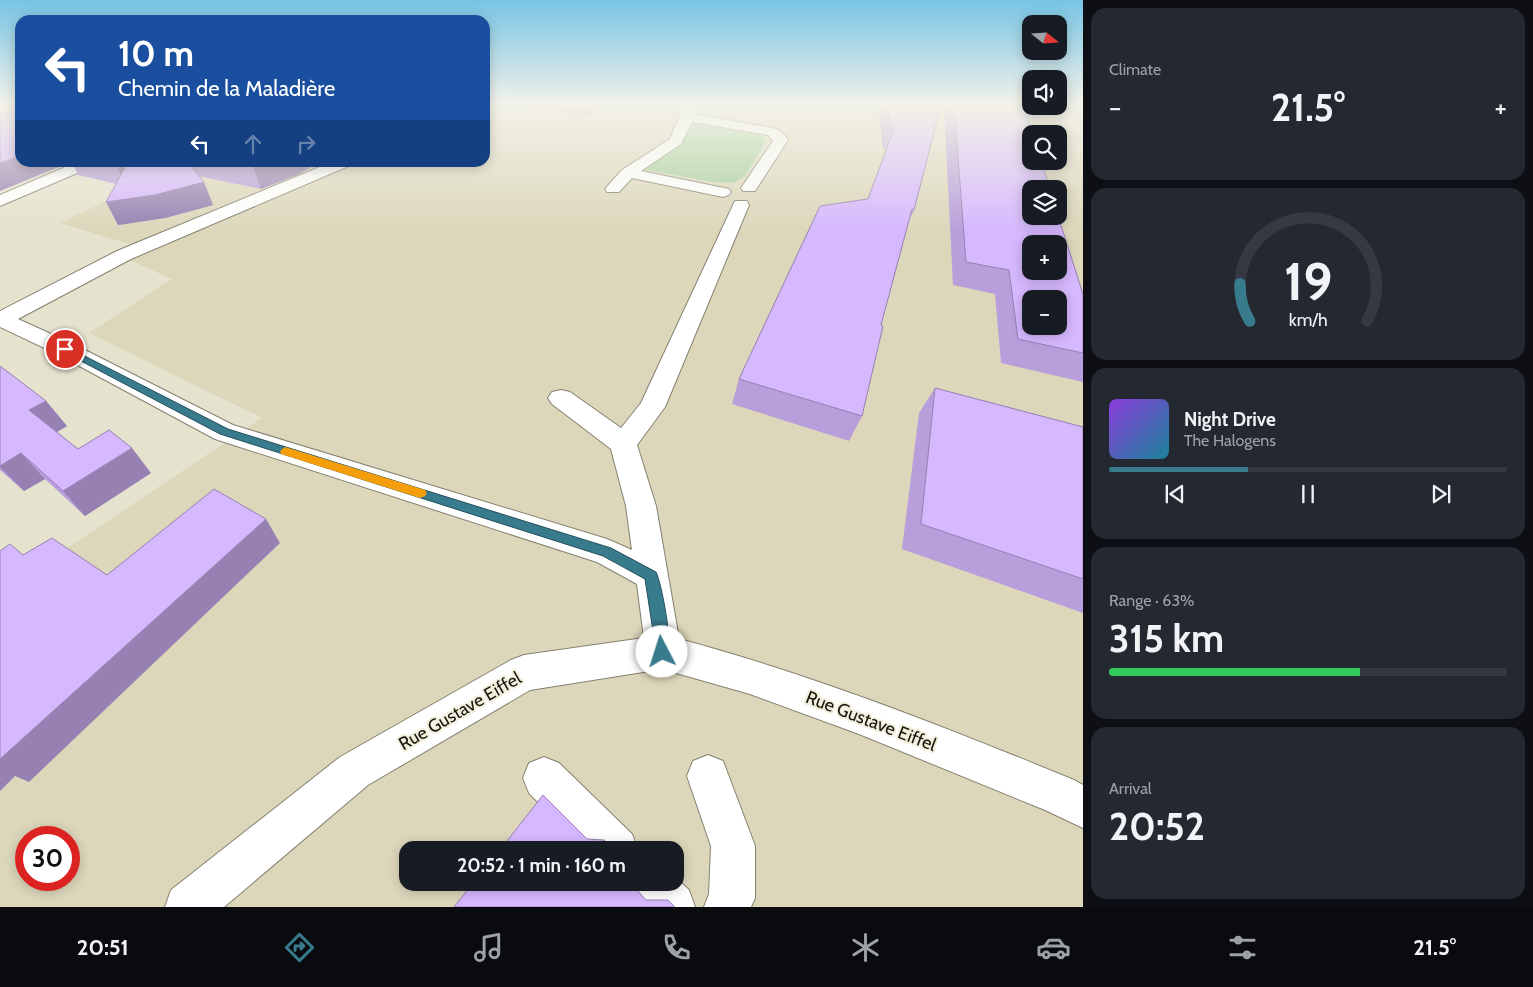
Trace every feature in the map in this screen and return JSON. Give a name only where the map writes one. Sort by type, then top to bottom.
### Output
[{"type":"street","points":[[613,189],[628,173],[667,147]]},
{"type":"street","points":[[623,444],[652,407],[747,197],[777,147]]},
{"type":"street","points":[[0,201],[79,167]]},
{"type":"street","points":[[1,319],[124,255],[334,167]]},
{"type":"street","points":[[628,173],[747,197]]},
{"type":"street","points":[[1,319],[65,349],[224,432],[607,552],[652,576]]},
{"type":"street","points":[[561,398],[623,444],[641,506],[661,632],[662,652]]},
{"type":"street","name":"Rue Gustave Eiffel","points":[[188,907],[354,772],[524,673],[662,652],[750,676],[859,715],[1075,801]]},
{"type":"street","points":[[708,776],[733,846],[732,898],[727,907]]},
{"type":"street","points":[[544,778],[607,841]]},
{"type":"street","points":[[657,891],[672,907]]},
{"type":"shaded area","points":[[490,147],[1022,147],[1022,170],[1067,170],[1067,147],[1083,147],[1083,907],[0,907],[0,593],[262,418],[89,333],[172,279],[130,260],[133,245],[60,223],[177,167],[490,167]]},
{"type":"green space","points":[[676,147],[762,147],[745,176],[733,183],[713,182],[642,169]]},
{"type":"building","points":[[0,147],[15,147],[15,158],[0,163]]},
{"type":"building","points":[[887,147],[930,147],[881,325],[883,326],[862,416],[739,379],[820,206],[868,199]]},
{"type":"building","points":[[957,147],[1022,147],[1022,170],[1044,170],[1047,180],[1022,180],[1022,225],[1061,225],[1064,235],[1022,235],[1022,280],[1067,280],[1067,244],[1083,294],[1083,353],[1018,339],[1009,270],[966,262]]},
{"type":"building","points":[[125,167],[192,167],[204,182],[155,195],[106,202]]},
{"type":"building","points":[[0,366],[46,401],[29,410],[78,449],[109,430],[132,448],[63,491],[21,453],[0,466]]},
{"type":"building","points":[[935,388],[1083,427],[1083,579],[921,524]]},
{"type":"building","points":[[214,489],[266,519],[0,759],[0,551],[10,544],[23,555],[52,538],[107,575]]},
{"type":"building","points":[[543,795],[587,839],[605,841],[507,841]]},
{"type":"building","points":[[467,891],[638,891],[646,900],[668,900],[675,907],[454,907]]},
{"type":"slow traffic","points":[[285,451],[420,493]]},
{"type":"route","points":[[65,349],[224,432],[607,552],[652,576],[661,632],[662,652]]}]
